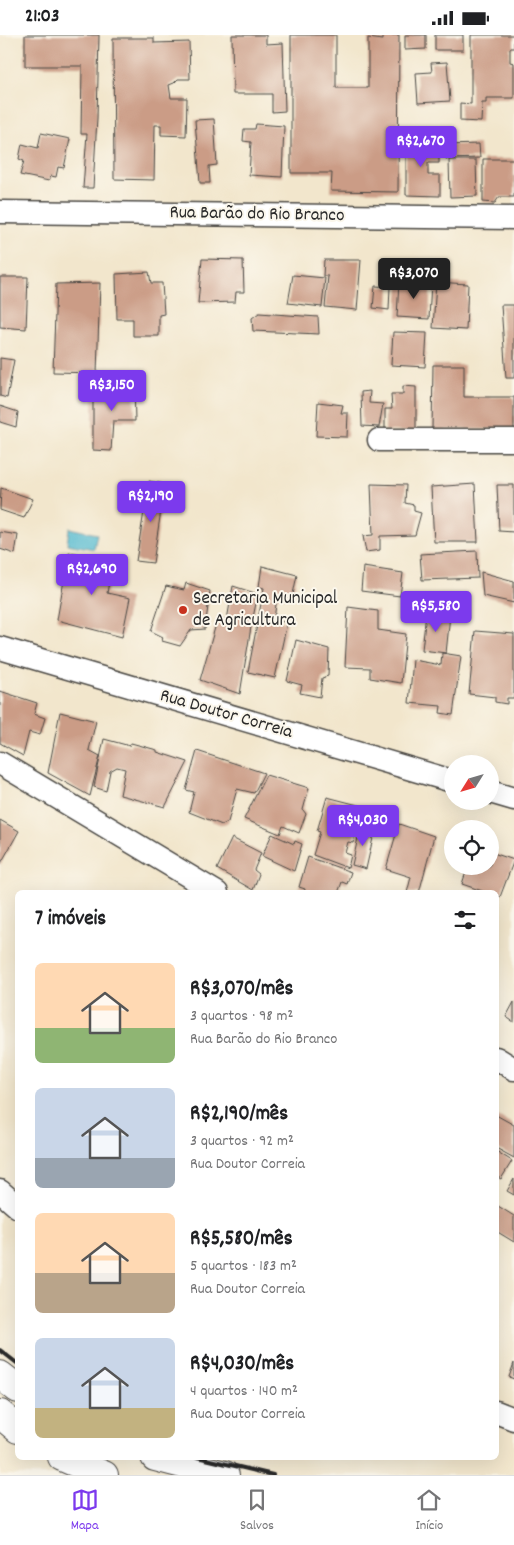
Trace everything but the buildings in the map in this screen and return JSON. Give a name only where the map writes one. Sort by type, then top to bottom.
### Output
[{"type":"main road","points":[[0,1375],[15,1387]]},
{"type":"main road","points":[[0,1415],[15,1427]]},
{"type":"main road","points":[[69,1460],[104,1475]]},
{"type":"main road","points":[[167,1460],[225,1475]]},
{"type":"street","name":"Rua Barão do Rio Branco","points":[[0,212],[514,218]]},
{"type":"street","points":[[379,441],[514,440]]},
{"type":"street","name":"Rua Doutor Correia","points":[[0,648],[444,779]]},
{"type":"street","points":[[0,763],[212,890]]},
{"type":"street","points":[[499,795],[514,799]]},
{"type":"street","points":[[499,1061],[514,1069]]},
{"type":"street","points":[[0,1191],[15,1204]]},
{"type":"street","points":[[499,1413],[514,1419]]},
{"type":"water","points":[[69,528],[97,534],[94,549],[67,544]]},
{"type":"railway","points":[[0,1350],[15,1362]]},
{"type":"railway","points":[[210,1460],[273,1475]]},
{"type":"place","name":"Secretaria Municipal de Agricultura","points":[[183,610]]}]
